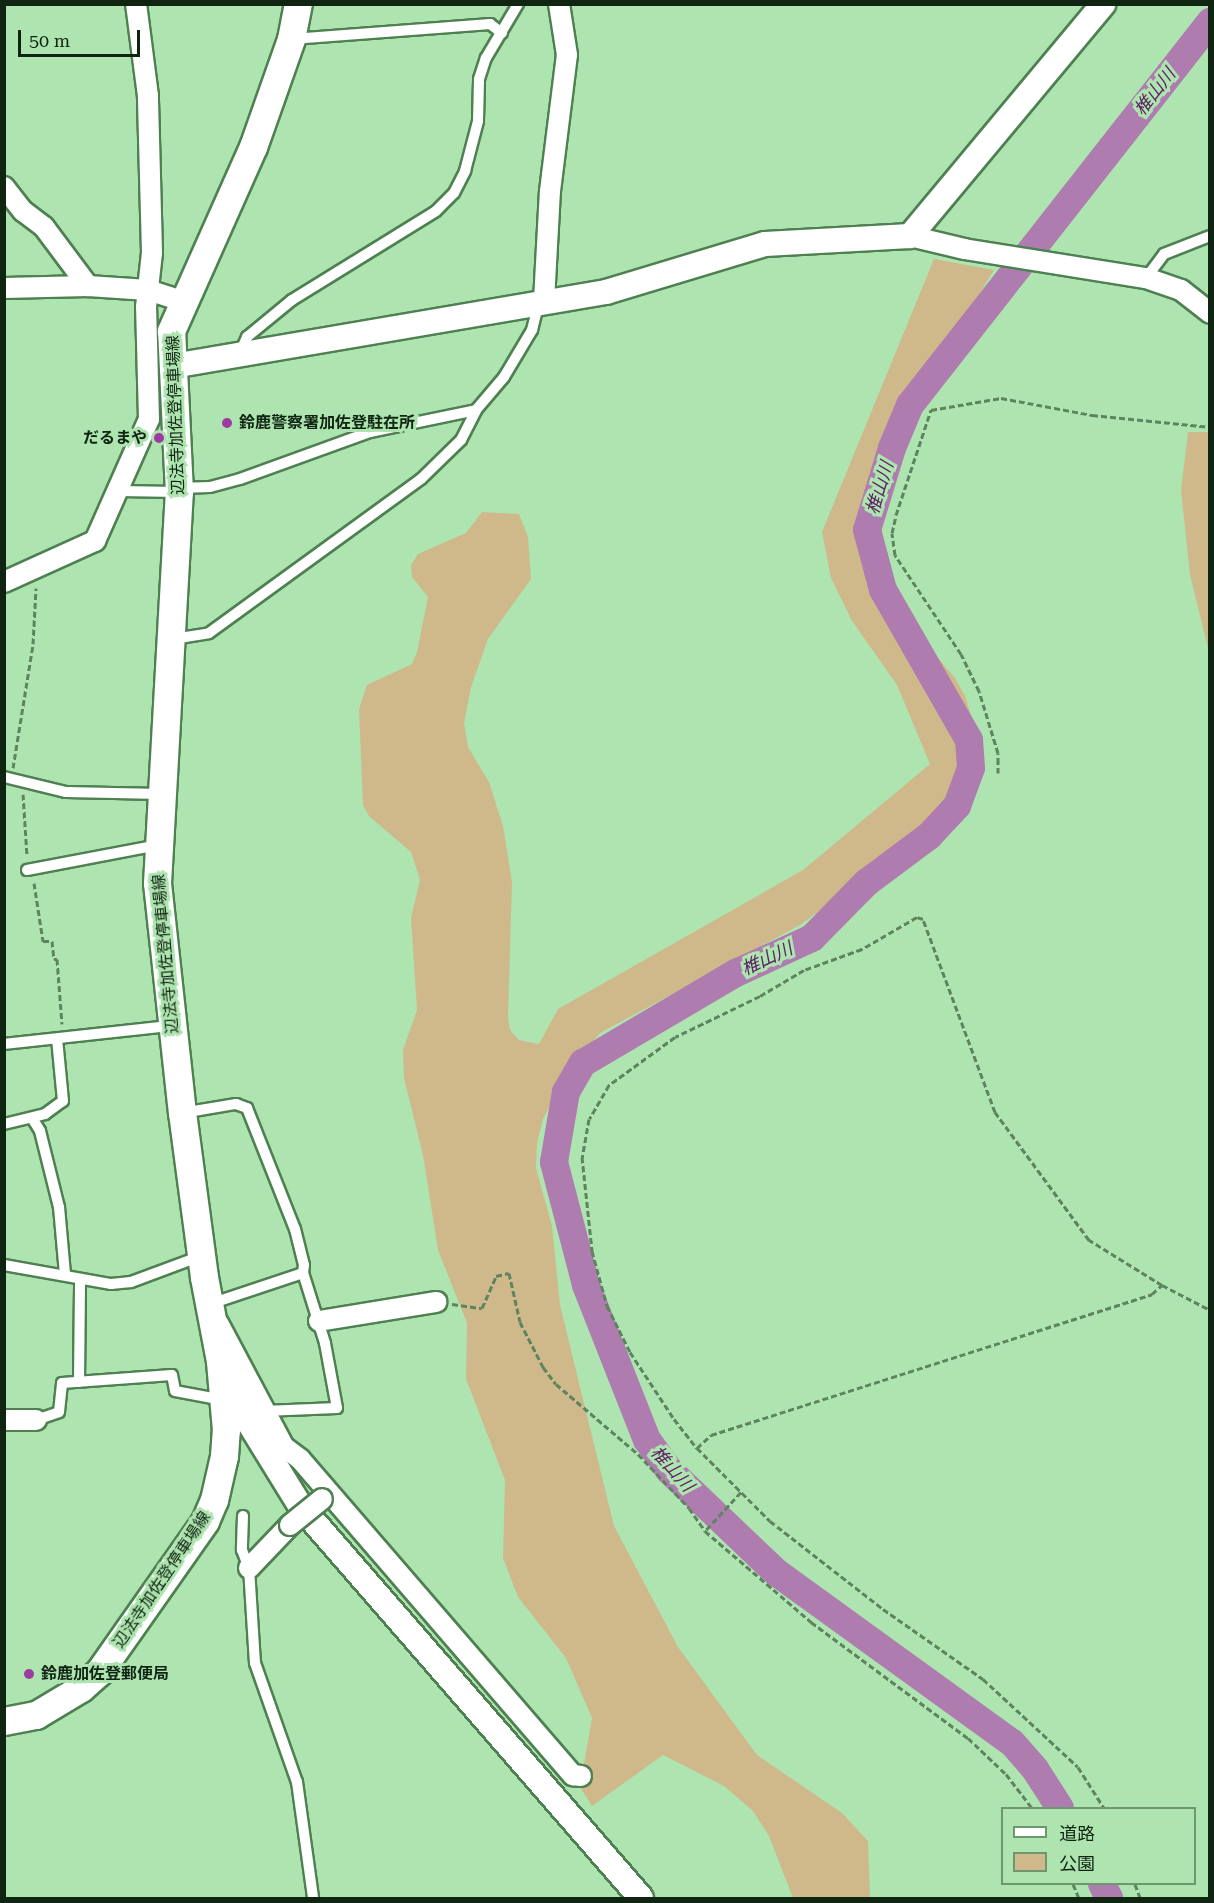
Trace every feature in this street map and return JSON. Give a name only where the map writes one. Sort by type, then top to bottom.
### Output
[{"type":"main road","name":"辺法寺加佐登停車場線","points":[[4,1720],[36,1714],[91,1680],[205,1521],[214,1500],[224,1456],[220,1360],[201,1256],[182,1113],[157,883],[173,639],[179,490],[171,331],[181,301],[253,147],[291,39],[298,4]]},
{"type":"street","points":[[4,582],[95,541],[149,419],[148,290],[152,253],[148,96],[136,4]]},
{"type":"street","points":[[542,301],[553,159],[567,55],[559,4]]},
{"type":"street","points":[[910,236],[1102,4]]},
{"type":"street","points":[[4,187],[23,211],[44,227],[88,286]]},
{"type":"street","points":[[173,366],[617,289],[765,244],[910,236],[963,249],[1146,278],[1181,290],[1209,313]]},
{"type":"street","points":[[4,288],[88,286],[148,290],[181,301]]},
{"type":"street","points":[[319,1321],[435,1302]]},
{"type":"street","points":[[210,1311],[284,1447],[573,1775],[581,1776]]},
{"type":"street","points":[[220,1360],[246,1418],[301,1507],[641,1899]]},
{"type":"street","points":[[4,1420],[36,1420]]},
{"type":"street","points":[[249,1568],[290,1525],[324,1495]]},
{"type":"lane","points":[[239,355],[247,337],[292,300],[436,212],[454,193],[465,171],[478,121],[479,80],[486,58],[518,4]]},
{"type":"lane","points":[[291,39],[490,24],[502,33]]},
{"type":"lane","points":[[1146,278],[1164,254],[1209,236]]},
{"type":"lane","points":[[173,639],[209,633],[421,479],[461,440],[476,410],[494,391],[532,330],[542,301]]},
{"type":"lane","points":[[119,491],[210,487],[240,479],[370,432],[476,410]]},
{"type":"lane","points":[[13,778],[66,792],[162,794]]},
{"type":"lane","points":[[29,870],[158,845]]},
{"type":"lane","points":[[4,1044],[172,1026]]},
{"type":"lane","points":[[4,1124],[55,1110],[63,1101],[60,1039]]},
{"type":"lane","points":[[182,1113],[242,1104],[247,1108],[300,1246],[303,1273],[319,1321],[337,1408],[264,1411]]},
{"type":"lane","points":[[32,1118],[40,1131],[59,1207],[64,1274]]},
{"type":"lane","points":[[4,1265],[111,1284],[131,1282],[201,1256]]},
{"type":"lane","points":[[210,1311],[303,1273]]},
{"type":"lane","points":[[79,1382],[80,1280]]},
{"type":"lane","points":[[36,1420],[59,1412],[62,1383],[172,1375],[174,1391],[223,1400]]},
{"type":"lane","points":[[243,1516],[242,1550],[249,1568],[255,1663],[295,1773],[314,1899]]},
{"type":"path","points":[[998,772],[998,753],[979,691],[961,654],[895,555],[892,533],[896,515],[931,410],[1001,398],[1092,415],[1209,427]]},
{"type":"path","points":[[30,572],[38,593],[13,778],[43,941],[52,941],[54,959],[57,959],[60,1039]]},
{"type":"path","points":[[1103,1807],[1078,1767],[983,1679],[874,1602],[770,1521],[697,1448],[674,1419],[630,1352],[607,1306],[592,1251],[582,1179],[582,1150],[589,1119],[609,1085],[663,1044],[820,962],[862,949],[917,917],[926,924],[995,1112],[1089,1240],[1162,1285],[1209,1310]]},
{"type":"path","points":[[435,1302],[482,1308],[496,1276],[509,1273],[520,1322],[543,1367],[556,1384],[638,1454],[706,1529],[811,1622],[968,1738],[1006,1774],[1031,1807]]},
{"type":"path","points":[[697,1448],[711,1435],[1152,1294],[1162,1285]]},
{"type":"path","points":[[706,1529],[741,1491]]},
{"type":"path","points":[[1073,1885],[1079,1899]]},
{"type":"green space","points":[[934,259],[994,270],[871,471],[855,535],[864,571],[955,678],[966,698],[979,746],[962,794],[948,816],[800,925],[600,1033],[567,1073],[543,1119],[537,1143],[536,1168],[552,1226],[560,1305],[614,1526],[678,1647],[757,1755],[842,1813],[868,1841],[870,1898],[793,1898],[769,1836],[753,1811],[724,1786],[663,1755],[592,1806],[580,1787],[592,1718],[566,1658],[518,1597],[503,1558],[505,1480],[466,1379],[467,1323],[438,1250],[423,1155],[404,1078],[403,1050],[417,1010],[411,918],[420,880],[411,852],[369,816],[363,805],[359,709],[367,685],[412,664],[417,652],[428,597],[412,577],[411,565],[418,554],[466,533],[482,512],[519,514],[528,537],[531,579],[488,639],[471,687],[464,723],[468,747],[489,782],[503,826],[512,882],[508,1017],[510,1030],[519,1040],[539,1044],[558,1009],[803,870],[930,764],[897,685],[852,621],[831,578],[822,532]]},
{"type":"green space","points":[[1188,432],[1209,432],[1209,652],[1190,575],[1181,490]]},
{"type":"waterway","name":"椎山川","points":[[1059,1807],[1035,1769],[1012,1743],[777,1573],[669,1470],[647,1440],[586,1285],[554,1162],[566,1092],[583,1063],[736,973],[812,938],[866,883],[929,836],[957,806],[971,768],[969,740],[883,590],[867,530],[892,448],[910,405],[1210,22]]},
{"type":"waterway","name":"椎山川","points":[[1102,1885],[1109,1898]]},
{"type":"place","name":"鈴鹿警察署加佐登駐在所","points":[[227,423]]},
{"type":"place","name":"だるまや","points":[[159,438]]},
{"type":"place","name":"鈴鹿加佐登郵便局","points":[[29,1674]]}]
